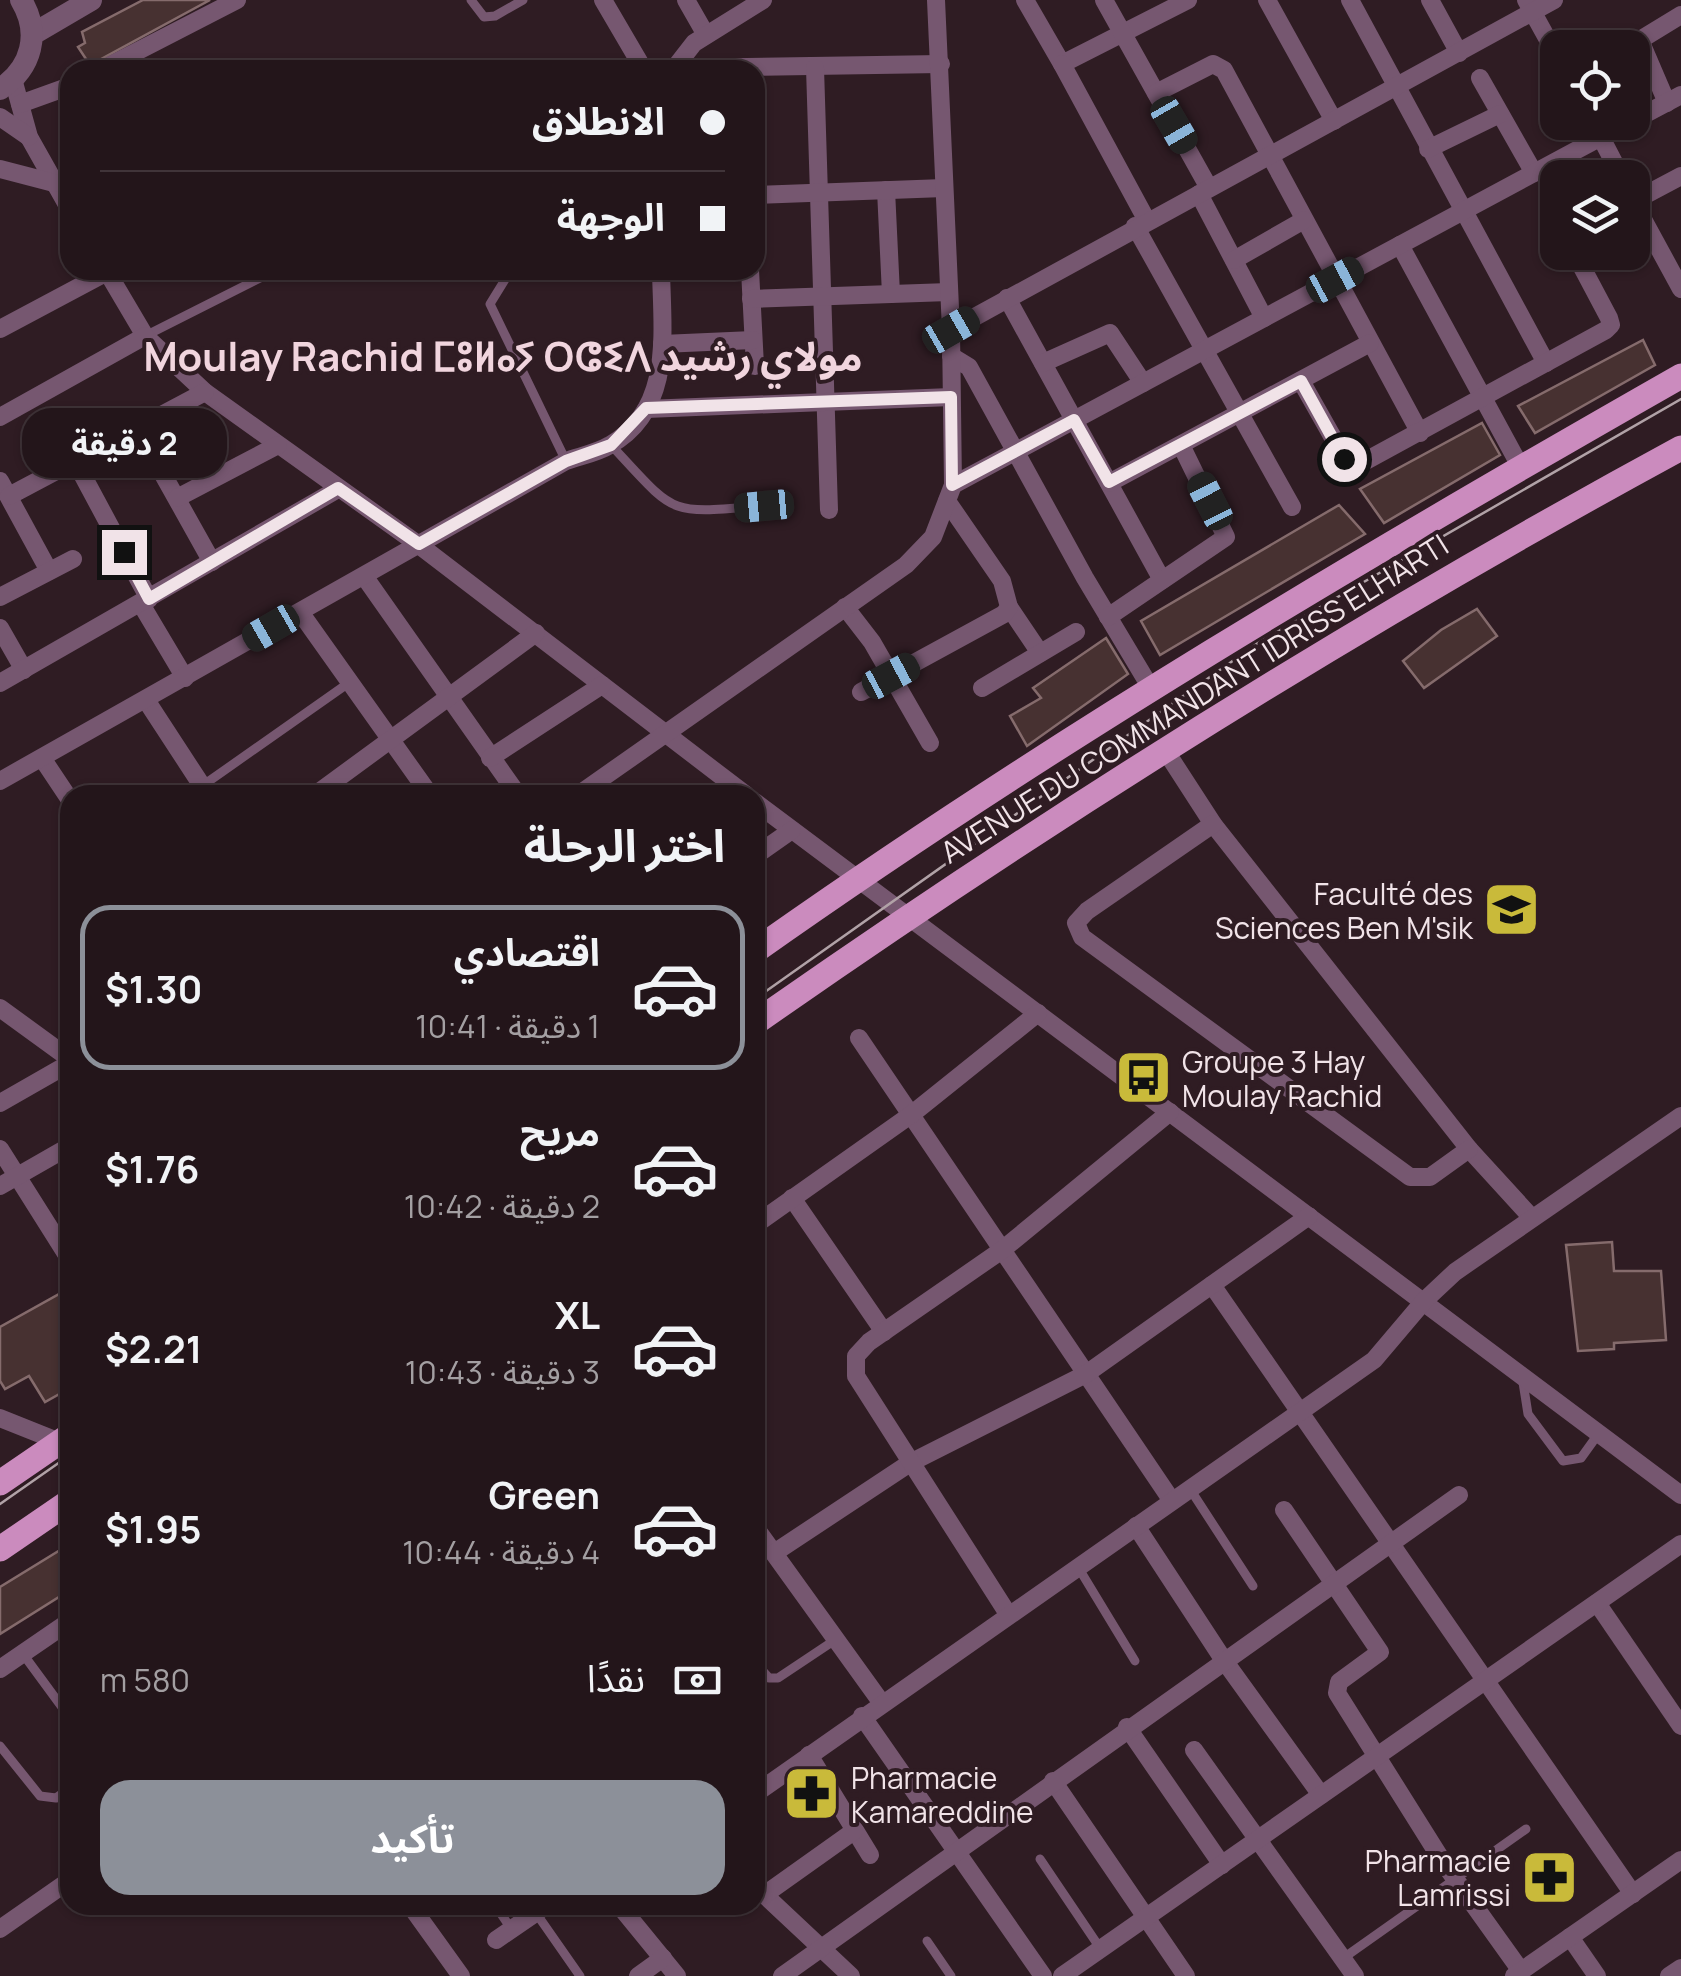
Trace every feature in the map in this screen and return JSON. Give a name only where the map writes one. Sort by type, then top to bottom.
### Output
[{"type":"main road","name":"AVENUE DU COMMANDANT IDRISS ELHARTI","points":[[765,943],[857,878],[1370,553],[1681,376]]},
{"type":"main road","name":"AVENUE DU COMMANDANT IDRISS ELHARTI","points":[[765,1016],[908,916],[1478,558],[1681,448]]},
{"type":"main road","points":[[0,1483],[60,1445]]},
{"type":"main road","points":[[0,1549],[60,1507]]},
{"type":"street","points":[[21,0],[33,34],[30,56],[7,84],[20,104],[29,137],[60,193]]},
{"type":"street","points":[[33,34],[91,0]]},
{"type":"street","points":[[120,60],[237,0]]},
{"type":"street","points":[[603,0],[632,60]]},
{"type":"street","points":[[686,0],[706,35]]},
{"type":"street","points":[[682,60],[706,35],[763,0]]},
{"type":"street","points":[[593,785],[906,565],[932,536],[950,493],[951,397],[936,0]]},
{"type":"street","points":[[1025,0],[1062,64],[1202,351],[1292,507]]},
{"type":"street","points":[[1104,0],[1156,93],[1264,318]]},
{"type":"street","points":[[1062,64],[1188,0]]},
{"type":"street","points":[[1267,0],[1334,121]]},
{"type":"street","points":[[1350,0],[1546,364]]},
{"type":"street","points":[[1430,0],[1458,52]]},
{"type":"street","points":[[951,330],[1141,222],[1396,87],[1529,6],[1554,0]]},
{"type":"street","points":[[1529,6],[1542,30]]},
{"type":"street","points":[[1650,112],[1674,99],[1640,40],[1681,15]]},
{"type":"street","points":[[765,68],[941,64]]},
{"type":"street","points":[[1156,93],[1218,66],[1420,433]]},
{"type":"street","points":[[814,68],[829,510]]},
{"type":"street","points":[[1480,78],[1534,174]]},
{"type":"street","points":[[20,104],[60,90]]},
{"type":"street","points":[[1428,149],[1500,114]]},
{"type":"street","points":[[0,117],[29,137]]},
{"type":"street","points":[[950,493],[1014,452],[1534,174],[1583,140]]},
{"type":"street","points":[[0,168],[54,183]]},
{"type":"street","points":[[1650,192],[1681,176]]},
{"type":"street","points":[[765,195],[944,188]]},
{"type":"street","points":[[886,190],[890,294]]},
{"type":"street","points":[[1234,260],[1304,220]]},
{"type":"street","points":[[1650,232],[1681,289]]},
{"type":"street","points":[[1400,245],[1520,468]]},
{"type":"street","points":[[1301,381],[1351,466],[1483,399],[1611,325],[1583,270]]},
{"type":"street","points":[[0,329],[90,280]]},
{"type":"street","points":[[111,280],[145,336],[205,392],[419,544],[733,785]]},
{"type":"street","points":[[0,781],[566,461],[611,445],[646,408],[658,383],[661,280]]},
{"type":"street","points":[[750,280],[754,366]]},
{"type":"street","points":[[750,299],[949,292]]},
{"type":"street","points":[[1007,298],[1162,580]]},
{"type":"street","points":[[1044,364],[1110,333],[1143,382]]},
{"type":"street","points":[[0,418],[145,336]]},
{"type":"street","points":[[662,344],[753,340]]},
{"type":"street","points":[[1109,482],[1370,343]]},
{"type":"street","points":[[951,356],[969,367],[1152,690]]},
{"type":"street","points":[[50,571],[4,489],[76,461],[205,392]]},
{"type":"street","points":[[646,408],[951,397]]},
{"type":"street","points":[[138,428],[212,562]]},
{"type":"street","points":[[1108,616],[1226,537],[1181,445]]},
{"type":"street","points":[[177,498],[278,446]]},
{"type":"street","points":[[76,461],[185,678]]},
{"type":"street","points":[[0,683],[338,488]]},
{"type":"street","points":[[950,493],[1002,581],[1010,607],[1040,654]]},
{"type":"street","points":[[0,598],[73,559]]},
{"type":"street","points":[[364,576],[446,700],[510,785]]},
{"type":"street","points":[[845,607],[930,743]]},
{"type":"street","points":[[862,692],[1004,614],[1010,607]]},
{"type":"street","points":[[300,612],[423,785]]},
{"type":"street","points":[[0,628],[24,670]]},
{"type":"street","points":[[982,688],[1076,632]]},
{"type":"street","points":[[343,785],[392,740],[536,633]]},
{"type":"street","points":[[490,758],[602,685]]},
{"type":"street","points":[[146,700],[202,785]]},
{"type":"street","points":[[1168,753],[1213,824],[1469,1149],[1532,1218]]},
{"type":"street","points":[[42,758],[60,785]]},
{"type":"street","points":[[765,810],[1681,1495]]},
{"type":"street","points":[[1213,824],[1087,911],[1076,923],[1082,936],[1410,1177],[1430,1177],[1469,1149]]},
{"type":"street","points":[[765,849],[792,830]]},
{"type":"street","points":[[0,1008],[60,1053]]},
{"type":"street","points":[[765,1218],[912,1114],[1038,1013]]},
{"type":"street","points":[[860,1038],[1172,1501]]},
{"type":"street","points":[[0,1103],[60,1067]]},
{"type":"street","points":[[1008,1614],[856,1376],[856,1356],[1002,1250],[1170,1112]]},
{"type":"street","points":[[765,1781],[809,1756],[1374,1360],[1424,1301],[1456,1272],[1681,1116]]},
{"type":"street","points":[[0,1149],[60,1244]]},
{"type":"street","points":[[0,1186],[60,1152]]},
{"type":"street","points":[[792,1198],[884,1332]]},
{"type":"street","points":[[774,1553],[910,1463],[1086,1374],[1309,1216]]},
{"type":"street","points":[[1212,1285],[1633,1894]]},
{"type":"street","points":[[0,1418],[60,1439]]},
{"type":"street","points":[[782,1976],[1458,1495]]},
{"type":"street","points":[[1284,1510],[1380,1652],[1335,1687],[1376,1758],[1517,1974],[1681,1860]]},
{"type":"street","points":[[1136,1526],[1223,1659],[1321,1795]]},
{"type":"street","points":[[765,1541],[882,1702]]},
{"type":"street","points":[[1062,1976],[1681,1544]]},
{"type":"street","points":[[1597,1603],[1681,1726]]},
{"type":"street","points":[[0,1669],[60,1628]]},
{"type":"street","points":[[862,1716],[1043,1976]]},
{"type":"street","points":[[1127,1728],[1222,1865]]},
{"type":"street","points":[[1194,1750],[1355,1976]]},
{"type":"street","points":[[809,1756],[870,1856]]},
{"type":"street","points":[[1053,1781],[1186,1976]]},
{"type":"street","points":[[765,1887],[854,1831]]},
{"type":"street","points":[[0,1929],[60,1887]]},
{"type":"street","points":[[765,1895],[851,1976]]},
{"type":"street","points":[[417,1915],[461,1976]]},
{"type":"street","points":[[504,1935],[533,1915]]},
{"type":"street","points":[[627,1915],[677,1976]]},
{"type":"street","points":[[1570,1937],[1597,1976]]},
{"type":"street","points":[[638,1976],[663,1958]]},
{"type":"street","points":[[1669,1976],[1681,1968]]},
{"type":"lane","points":[[471,0],[484,16],[495,16],[524,0]]},
{"type":"lane","points":[[145,336],[256,280]]},
{"type":"lane","points":[[505,280],[490,304],[566,461]]},
{"type":"lane","points":[[611,445],[675,508],[691,512],[764,506]]},
{"type":"lane","points":[[212,785],[350,682]]},
{"type":"lane","points":[[1522,1376],[1528,1414],[1563,1461],[1581,1458],[1598,1433]]},
{"type":"lane","points":[[1190,1489],[1253,1586]]},
{"type":"lane","points":[[1078,1567],[1135,1661]]},
{"type":"lane","points":[[765,1674],[778,1678],[834,1640]]},
{"type":"lane","points":[[22,1654],[60,1705]]},
{"type":"lane","points":[[0,1746],[40,1796],[60,1795]]},
{"type":"lane","points":[[1342,1959],[1526,1829]]},
{"type":"lane","points":[[1040,1859],[1101,1949]]},
{"type":"lane","points":[[497,1915],[504,1935]]},
{"type":"lane","points":[[545,1915],[580,1976]]},
{"type":"lane","points":[[928,1941],[952,1976]]},
{"type":"building","points":[[143,0],[210,0],[99,60],[87,60],[78,47],[85,43],[82,32]]},
{"type":"building","points":[[1643,340],[1655,365],[1535,433],[1518,406]]},
{"type":"building","points":[[1482,423],[1500,455],[1384,523],[1360,489]]},
{"type":"building","points":[[1339,505],[1365,534],[1160,655],[1141,621]]},
{"type":"building","points":[[1477,609],[1497,636],[1424,688],[1403,661],[1441,630]]},
{"type":"building","points":[[1106,638],[1128,674],[1027,746],[1010,716],[1041,698],[1033,688]]},
{"type":"building","points":[[1612,1242],[1614,1271],[1661,1271],[1666,1340],[1614,1343],[1614,1349],[1578,1351],[1566,1245]]},
{"type":"building","points":[[60,1294],[60,1394],[45,1402],[29,1376],[5,1389],[0,1381],[0,1327]]},
{"type":"building","points":[[60,1550],[60,1596],[0,1634],[0,1587]]},
{"type":"tram line","points":[[765,992],[1258,643],[1681,399]]},
{"type":"tram line","points":[[0,1504],[60,1462]]},
{"type":"place","name":"Faculté des Sciences Ben M'sik","points":[[1512,910]]},
{"type":"place","name":"Groupe 3 Hay Moulay Rachid","points":[[1143,1078]]},
{"type":"place","name":"Pharmacie Kamareddine","points":[[812,1794]]},
{"type":"place","name":"Pharmacie Lamrissi","points":[[1550,1877]]},
{"type":"district","name":"Moulay Rachid ⵎⵓⵍⴰⵢ ⵔⵛⵉⴷ مولاي رشيد","points":[[503,355]]},
{"type":"route","points":[[124,552],[149,599],[338,488],[419,544],[566,461],[611,445],[646,408],[951,397],[952,485],[1074,420],[1109,482],[1301,381],[1344,459]]}]
